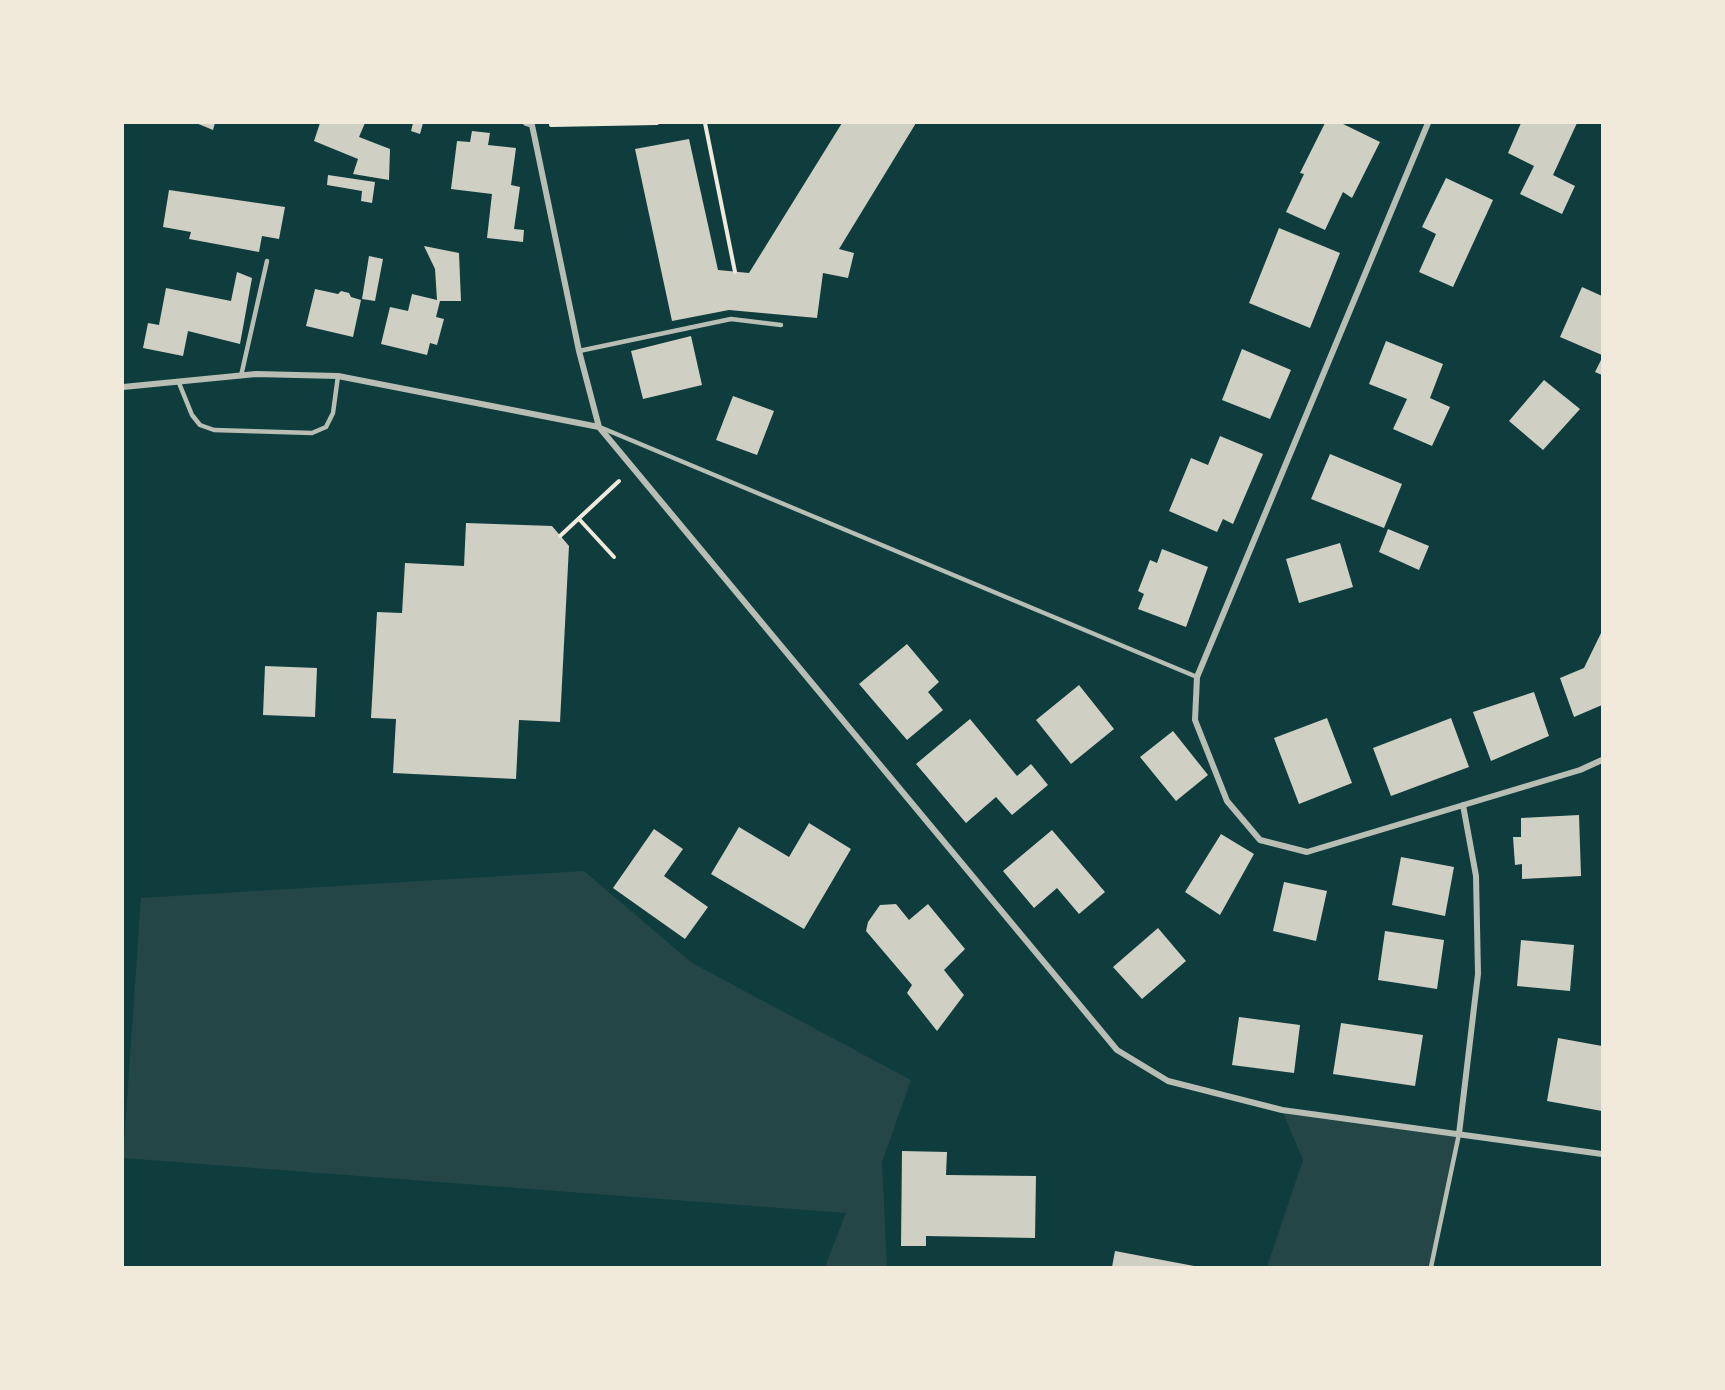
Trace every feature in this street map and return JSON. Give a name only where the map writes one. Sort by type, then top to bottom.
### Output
[{"type":"street","points":[[1428,123],[1197,677],[1195,720],[1227,801],[1260,840],[1307,852],[1580,770],[1602,760]]},
{"type":"street","points":[[530,124],[579,351],[599,427],[1117,1050],[1167,1081],[1282,1110],[1602,1154]]},
{"type":"street","points":[[123,387],[241,376],[338,376],[599,427]]},
{"type":"street","points":[[1459,1134],[1478,974],[1476,876],[1463,805]]},
{"type":"lane","points":[[241,376],[267,261]]},
{"type":"lane","points":[[579,351],[731,320],[781,325]]},
{"type":"lane","points":[[179,383],[192,415],[200,425],[214,430],[312,433],[326,427],[333,413],[338,376]]},
{"type":"lane","points":[[599,427],[1197,677]]},
{"type":"lane","points":[[1431,1267],[1459,1134]]},
{"type":"path","points":[[530,124],[657,123]]},
{"type":"path","points":[[705,123],[735,272]]},
{"type":"path","points":[[560,536],[633,469]]},
{"type":"path","points":[[579,519],[614,557]]},
{"type":"shaded area","points":[[584,871],[692,963],[911,1080],[882,1162],[887,1267],[825,1267],[846,1213],[123,1158],[141,898]]},
{"type":"shaded area","points":[[1282,1110],[1459,1134],[1431,1267],[1267,1267],[1303,1160]]},
{"type":"building","points":[[196,123],[215,123],[213,130]]},
{"type":"building","points":[[320,123],[365,123],[359,137],[390,149],[389,180],[353,174],[358,159],[314,141]]},
{"type":"building","points":[[413,123],[423,123],[420,134],[411,131]]},
{"type":"building","points":[[842,123],[916,123],[839,249],[854,253],[848,278],[823,273],[817,318],[729,310],[672,321],[635,149],[689,139],[718,270],[749,273]]},
{"type":"building","points":[[1325,123],[1341,123],[1380,142],[1352,198],[1343,192],[1325,230],[1286,212],[1304,174],[1300,173]]},
{"type":"building","points":[[1521,123],[1577,123],[1553,175],[1575,186],[1562,214],[1520,194],[1534,166],[1508,153]]},
{"type":"building","points":[[472,131],[490,133],[488,145],[516,148],[511,185],[520,187],[514,229],[524,230],[523,242],[487,238],[492,194],[451,189],[457,141],[470,142]]},
{"type":"building","points":[[328,175],[375,182],[372,203],[361,201],[362,191],[327,185]]},
{"type":"building","points":[[1446,178],[1493,200],[1453,287],[1419,272],[1436,234],[1422,227]]},
{"type":"building","points":[[169,190],[285,207],[279,239],[262,236],[259,252],[189,239],[191,232],[163,227]]},
{"type":"building","points":[[1279,228],[1340,253],[1310,328],[1249,303]]},
{"type":"building","points":[[424,246],[459,253],[461,301],[440,301],[436,317],[444,319],[437,345],[430,343],[427,355],[381,344],[390,307],[408,311],[412,294],[437,300],[435,269]]},
{"type":"building","points":[[369,256],[383,259],[375,301],[362,299]]},
{"type":"building","points":[[237,272],[252,278],[240,344],[188,331],[183,356],[143,348],[148,323],[159,325],[166,288],[231,301]]},
{"type":"building","points":[[1582,287],[1602,296],[1602,355],[1560,337]]},
{"type":"building","points":[[315,289],[338,294],[341,291],[361,300],[353,337],[306,326]]},
{"type":"building","points":[[691,336],[702,385],[643,399],[631,351]]},
{"type":"building","points":[[1386,341],[1443,364],[1430,398],[1450,407],[1432,446],[1393,429],[1407,399],[1369,384]]},
{"type":"building","points":[[1242,349],[1291,370],[1270,419],[1222,400]]},
{"type":"building","points":[[1602,358],[1602,375],[1595,372]]},
{"type":"building","points":[[1544,380],[1580,409],[1543,450],[1509,421]]},
{"type":"building","points":[[733,396],[774,411],[757,455],[716,440]]},
{"type":"building","points":[[1220,436],[1263,454],[1233,524],[1223,519],[1217,532],[1169,511],[1191,458],[1208,465]]},
{"type":"building","points":[[1330,454],[1402,484],[1384,528],[1311,499]]},
{"type":"building","points":[[466,523],[552,526],[569,546],[560,722],[519,720],[516,779],[393,773],[396,719],[371,718],[377,612],[402,613],[405,563],[464,566]]},
{"type":"building","points":[[1388,529],[1429,546],[1419,570],[1379,552]]},
{"type":"building","points":[[1340,543],[1353,587],[1299,603],[1286,559]]},
{"type":"building","points":[[1162,549],[1208,567],[1186,627],[1138,609],[1144,594],[1138,591],[1150,560],[1157,563]]},
{"type":"building","points":[[1602,631],[1602,705],[1574,717],[1560,678],[1584,668]]},
{"type":"building","points":[[907,644],[939,682],[928,692],[943,710],[907,740],[859,684]]},
{"type":"building","points":[[265,666],[317,668],[315,717],[263,715]]},
{"type":"building","points":[[1079,685],[1114,729],[1071,764],[1036,720]]},
{"type":"building","points":[[1534,692],[1549,736],[1491,761],[1473,712]]},
{"type":"building","points":[[1327,718],[1352,783],[1299,804],[1274,738]]},
{"type":"building","points":[[1451,718],[1469,767],[1391,796],[1373,748]]},
{"type":"building","points":[[970,719],[1017,776],[1031,764],[1048,785],[1012,815],[996,797],[966,823],[916,764]]},
{"type":"building","points":[[1173,731],[1208,775],[1176,801],[1140,757]]},
{"type":"building","points":[[1579,815],[1581,876],[1522,879],[1522,864],[1515,865],[1513,837],[1521,837],[1521,818]]},
{"type":"building","points":[[809,823],[851,849],[804,929],[711,874],[739,827],[789,857]]},
{"type":"building","points":[[654,829],[683,849],[664,876],[708,907],[685,939],[613,888]]},
{"type":"building","points":[[1052,830],[1105,892],[1079,914],[1057,888],[1034,908],[1003,871]]},
{"type":"building","points":[[1221,834],[1254,854],[1220,915],[1185,892]]},
{"type":"building","points":[[1401,857],[1454,867],[1445,916],[1392,905]]},
{"type":"building","points":[[1284,882],[1327,891],[1316,941],[1273,931]]},
{"type":"building","points":[[896,904],[909,920],[928,904],[965,949],[944,970],[964,995],[937,1031],[907,993],[912,985],[866,931],[868,922],[880,905]]},
{"type":"building","points":[[1158,928],[1186,961],[1142,999],[1113,967]]},
{"type":"building","points":[[1385,931],[1444,940],[1437,989],[1378,980]]},
{"type":"building","points":[[1521,940],[1574,945],[1570,991],[1517,986]]},
{"type":"building","points":[[1239,1017],[1300,1025],[1294,1073],[1232,1065]]},
{"type":"building","points":[[1341,1023],[1423,1035],[1415,1086],[1333,1074]]},
{"type":"building","points":[[1558,1038],[1602,1046],[1602,1111],[1547,1101]]},
{"type":"building","points":[[902,1151],[947,1152],[946,1175],[1036,1176],[1035,1238],[926,1236],[926,1246],[901,1246]]},
{"type":"building","points":[[1115,1251],[1194,1266],[1194,1267],[1112,1267]]}]
